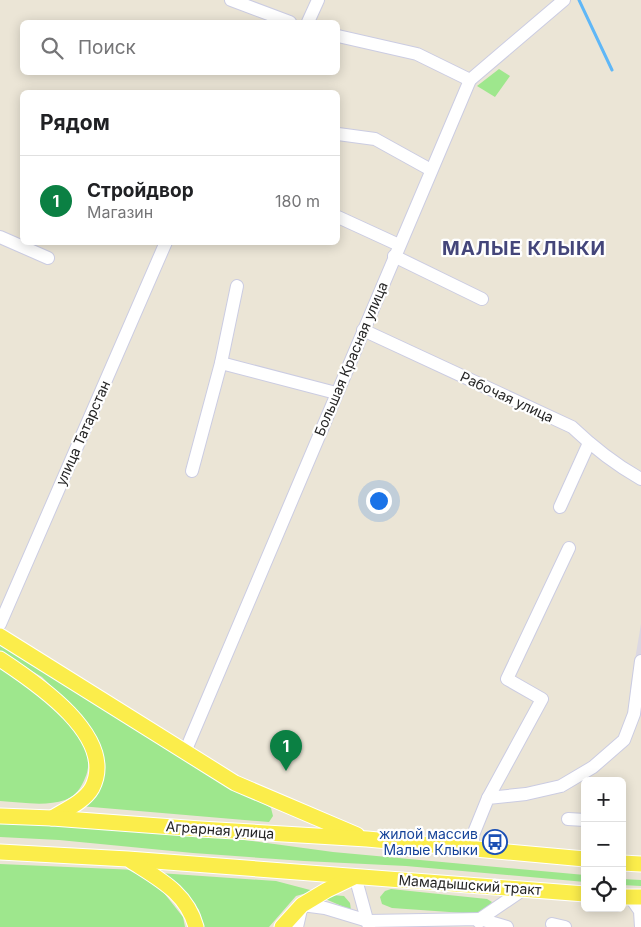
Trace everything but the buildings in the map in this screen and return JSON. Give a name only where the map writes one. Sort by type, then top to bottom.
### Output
[{"type":"main road","points":[[0,636],[235,784],[367,839]]},
{"type":"main road","points":[[0,659],[36,682],[76,719],[96,756],[92,788],[84,798],[52,818]]},
{"type":"main road","name":"Аграрная улица","points":[[0,816],[367,839],[473,849]]},
{"type":"main road","points":[[473,849],[581,859]]},
{"type":"main road","points":[[0,852],[128,859],[356,876]]},
{"type":"main road","points":[[128,859],[170,886],[192,913],[196,927]]},
{"type":"main road","points":[[626,863],[641,864]]},
{"type":"main road","points":[[282,927],[302,905],[356,876]]},
{"type":"main road","name":"Мамадышский тракт","points":[[356,876],[581,894]]},
{"type":"street","points":[[231,0],[285,20]]},
{"type":"street","points":[[309,20],[318,0]]},
{"type":"street","name":"Большая Красная улица","points":[[185,752],[470,80],[564,0]]},
{"type":"street","points":[[340,36],[417,54],[470,80]]},
{"type":"street","points":[[340,134],[375,139],[432,170]]},
{"type":"street","points":[[340,218],[482,299]]},
{"type":"street","points":[[0,237],[48,258]]},
{"type":"street","name":"улица Татарстан","points":[[0,624],[165,245]]},
{"type":"street","points":[[192,471],[221,363],[237,286]]},
{"type":"street","name":"Рабочая улица","points":[[363,330],[572,427],[589,443],[641,479]]},
{"type":"street","points":[[221,363],[336,393]]},
{"type":"street","points":[[560,508],[589,443]]},
{"type":"street","points":[[473,849],[473,834],[488,798],[542,698],[507,679],[569,548]]},
{"type":"street","points":[[488,798],[526,794],[561,786],[593,767],[624,740],[634,714],[641,661]]},
{"type":"street","points":[[568,819],[581,820]]},
{"type":"street","points":[[356,876],[369,924]]},
{"type":"street","points":[[479,923],[524,889]]},
{"type":"street","points":[[631,897],[640,911],[641,927]]},
{"type":"street","points":[[297,927],[302,905],[325,908],[369,924],[479,923],[507,927]]},
{"type":"street","points":[[552,924],[565,927]]},
{"type":"shaded area","points":[[641,624],[641,692],[630,689]]},
{"type":"green space","points":[[499,69],[510,76],[495,97],[477,86]]},
{"type":"green space","points":[[0,643],[271,808],[273,816],[269,822],[80,806],[99,777],[75,710],[42,677],[0,652]]},
{"type":"green space","points":[[0,664],[45,695],[65,716],[82,741],[87,753],[88,766],[85,778],[78,791],[65,800],[41,804],[0,801]]},
{"type":"green space","points":[[0,822],[207,835],[333,852],[581,875],[581,882],[406,866],[304,861],[193,853],[59,840],[0,837]]},
{"type":"green space","points":[[0,864],[136,870],[164,893],[183,917],[185,927],[0,927]]},
{"type":"green space","points":[[159,873],[276,881],[314,891],[296,896],[269,927],[203,927],[199,910],[176,883]]},
{"type":"green space","points":[[626,879],[641,880],[641,886],[626,885]]},
{"type":"green space","points":[[391,889],[487,899],[492,902],[478,914],[392,908],[382,904],[380,897],[385,891]]},
{"type":"green space","points":[[332,895],[344,896],[350,903],[351,910],[323,898]]},
{"type":"waterway","points":[[579,0],[612,70]]},
{"type":"place","name":"Стройдвор","points":[[286,771]]},
{"type":"place","name":"жилой массив Малые Клыки","points":[[495,842]]},
{"type":"district","name":"МАЛЫЕ КЛЫКИ","points":[[524,248]]}]
